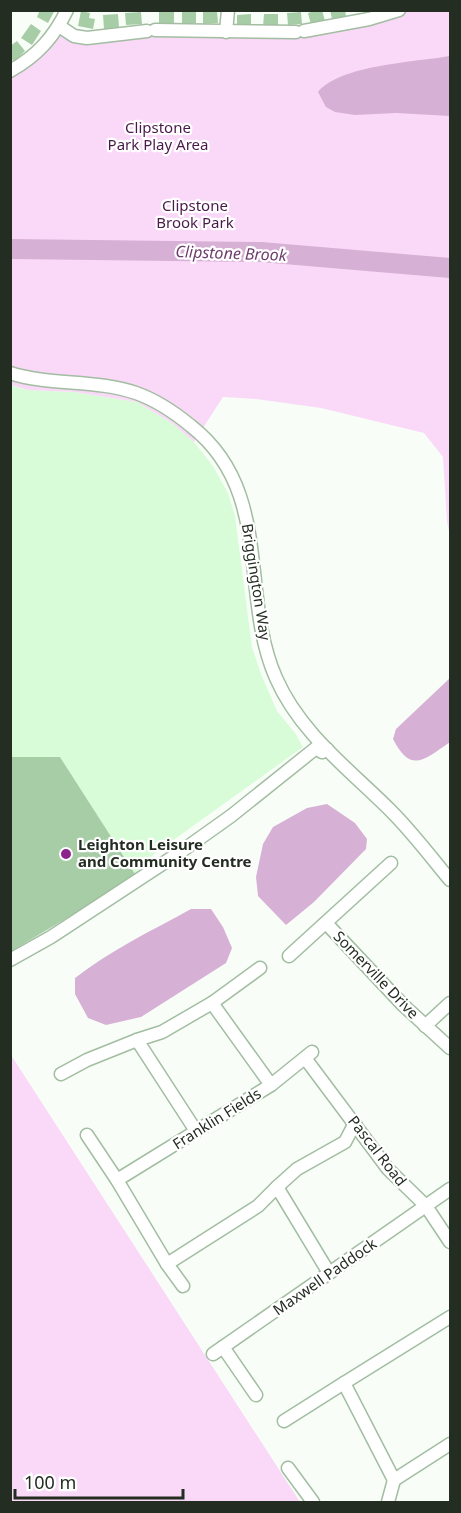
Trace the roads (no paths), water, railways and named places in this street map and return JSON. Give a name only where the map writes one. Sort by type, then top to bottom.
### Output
[{"type":"street","points":[[10,71],[47,44],[67,10]]},
{"type":"street","points":[[226,32],[228,10]]},
{"type":"street","points":[[59,26],[74,36],[87,38],[151,31],[300,31],[399,10]]},
{"type":"street","name":"Briggington Way","points":[[10,374],[115,387],[138,394],[160,404],[205,437],[236,484],[246,518],[253,557],[258,610],[266,647],[275,676],[288,703],[327,749],[392,812],[450,880]]},
{"type":"street","points":[[10,960],[51,937],[179,853],[231,816],[316,748],[322,752],[327,749]]},
{"type":"street","name":"Somerville Drive","points":[[290,956],[390,863]]},
{"type":"street","name":"Somerville Drive","points":[[326,923],[403,1005],[450,1048]]},
{"type":"street","points":[[61,1074],[87,1060],[162,1032],[212,1004],[260,968]]},
{"type":"street","points":[[212,1004],[272,1085]]},
{"type":"street","name":"Somerville Drive","points":[[425,1026],[450,1004]]},
{"type":"street","points":[[137,1040],[196,1131]]},
{"type":"street","name":"Franklin Fields","points":[[117,1180],[272,1085],[309,1055]]},
{"type":"street","name":"Pascal Road","points":[[309,1055],[388,1169],[426,1206],[450,1242]]},
{"type":"street","points":[[167,1264],[258,1206],[297,1169],[345,1142],[355,1123]]},
{"type":"street","points":[[87,1135],[183,1286]]},
{"type":"street","points":[[277,1187],[329,1273]]},
{"type":"street","name":"Maxwell Paddock","points":[[256,1395],[218,1351],[450,1189]]},
{"type":"street","points":[[284,1421],[450,1317]]},
{"type":"street","points":[[344,1383],[394,1480],[388,1503]]},
{"type":"street","points":[[394,1480],[450,1444]]},
{"type":"street","points":[[288,1468],[313,1503]]},
{"type":"waterway","name":"Clipstone Brook","points":[[10,249],[261,252],[450,268]]},
{"type":"place","name":"Leighton Leisure and Community Centre","points":[[66,854]]},
{"type":"park label","name":"Clipstone Park Play Area","points":[[158,136]]},
{"type":"park label","name":"Clipstone Brook Park","points":[[195,214]]}]
